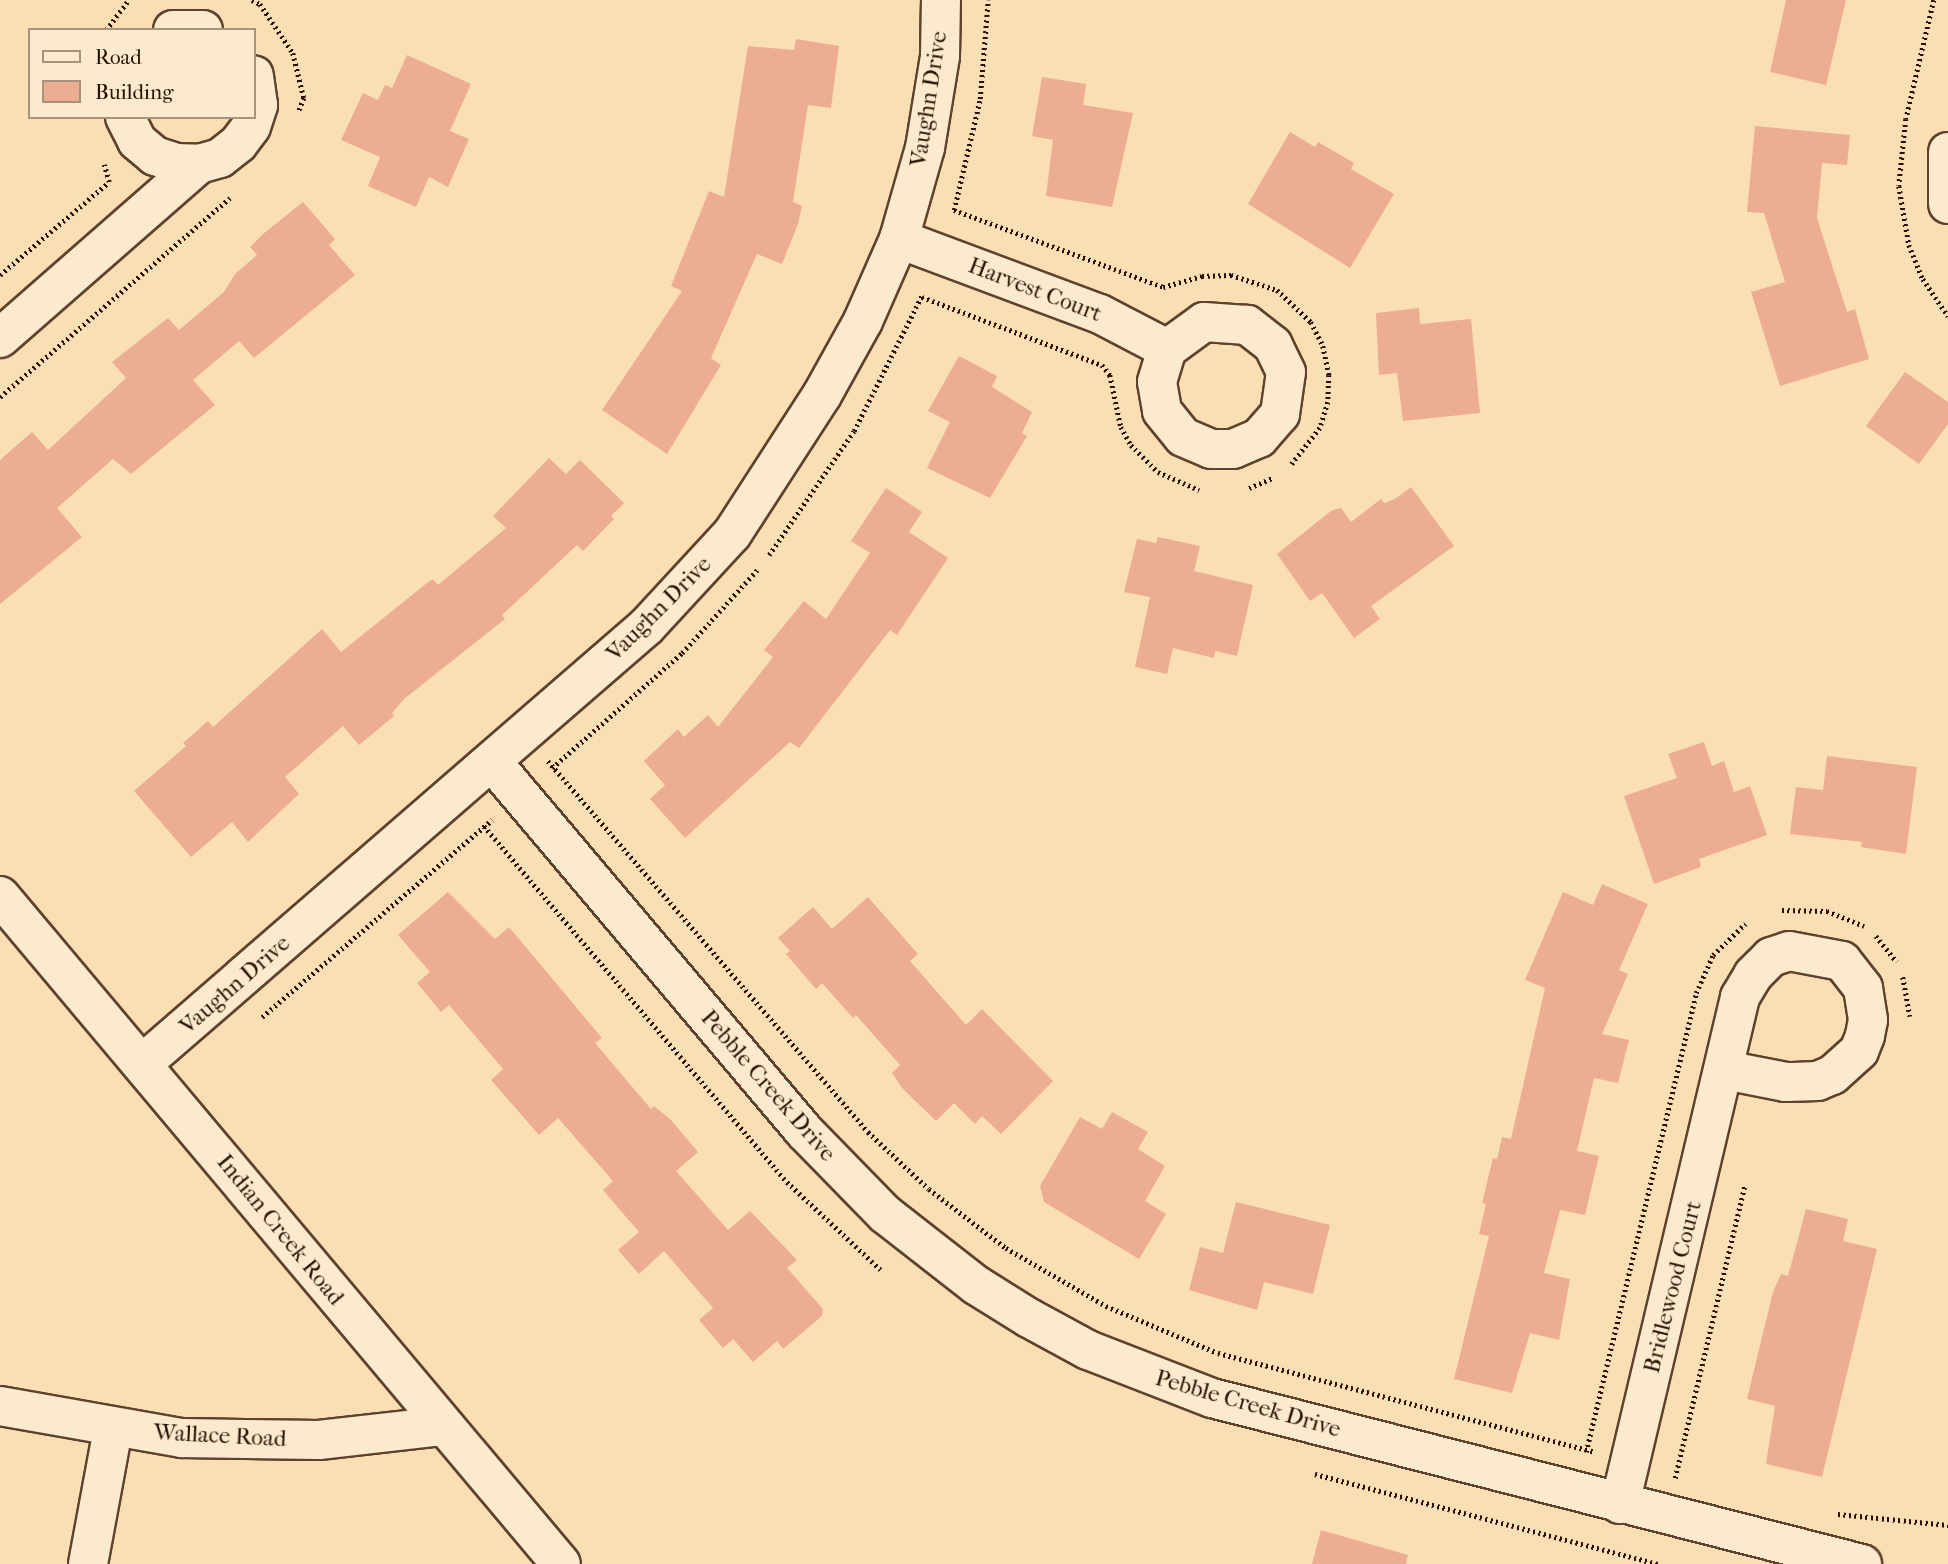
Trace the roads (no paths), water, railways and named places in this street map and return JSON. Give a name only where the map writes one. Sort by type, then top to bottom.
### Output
[{"type":"street","name":"Vaughn Drive","points":[[142,1064],[493,763],[647,626],[732,534],[822,395],[863,321],[899,239],[925,148],[940,56],[941,0]]},
{"type":"street","points":[[256,90],[256,111]]},
{"type":"street","points":[[126,119],[137,141],[155,156],[176,163],[199,164],[220,158],[238,144],[254,119]]},
{"type":"street","points":[[1948,152],[1948,204]]},
{"type":"street","points":[[0,338],[199,164]]},
{"type":"street","name":"Harvest Court","points":[[899,239],[1100,314],[1167,348]]},
{"type":"street","name":"Pebble Creek Drive","points":[[493,763],[805,1132],[885,1214],[976,1284],[1087,1350],[1212,1398],[1862,1564]]},
{"type":"street","name":"Indian Creek Road","points":[[0,896],[441,1426],[561,1564]]},
{"type":"street","name":"Bridlewood Court","points":[[1620,1504],[1725,1070]]},
{"type":"street","name":"Wallace Road","points":[[0,1406],[113,1429],[182,1438],[318,1440],[441,1426]]},
{"type":"street","points":[[88,1564],[113,1429]]}]
